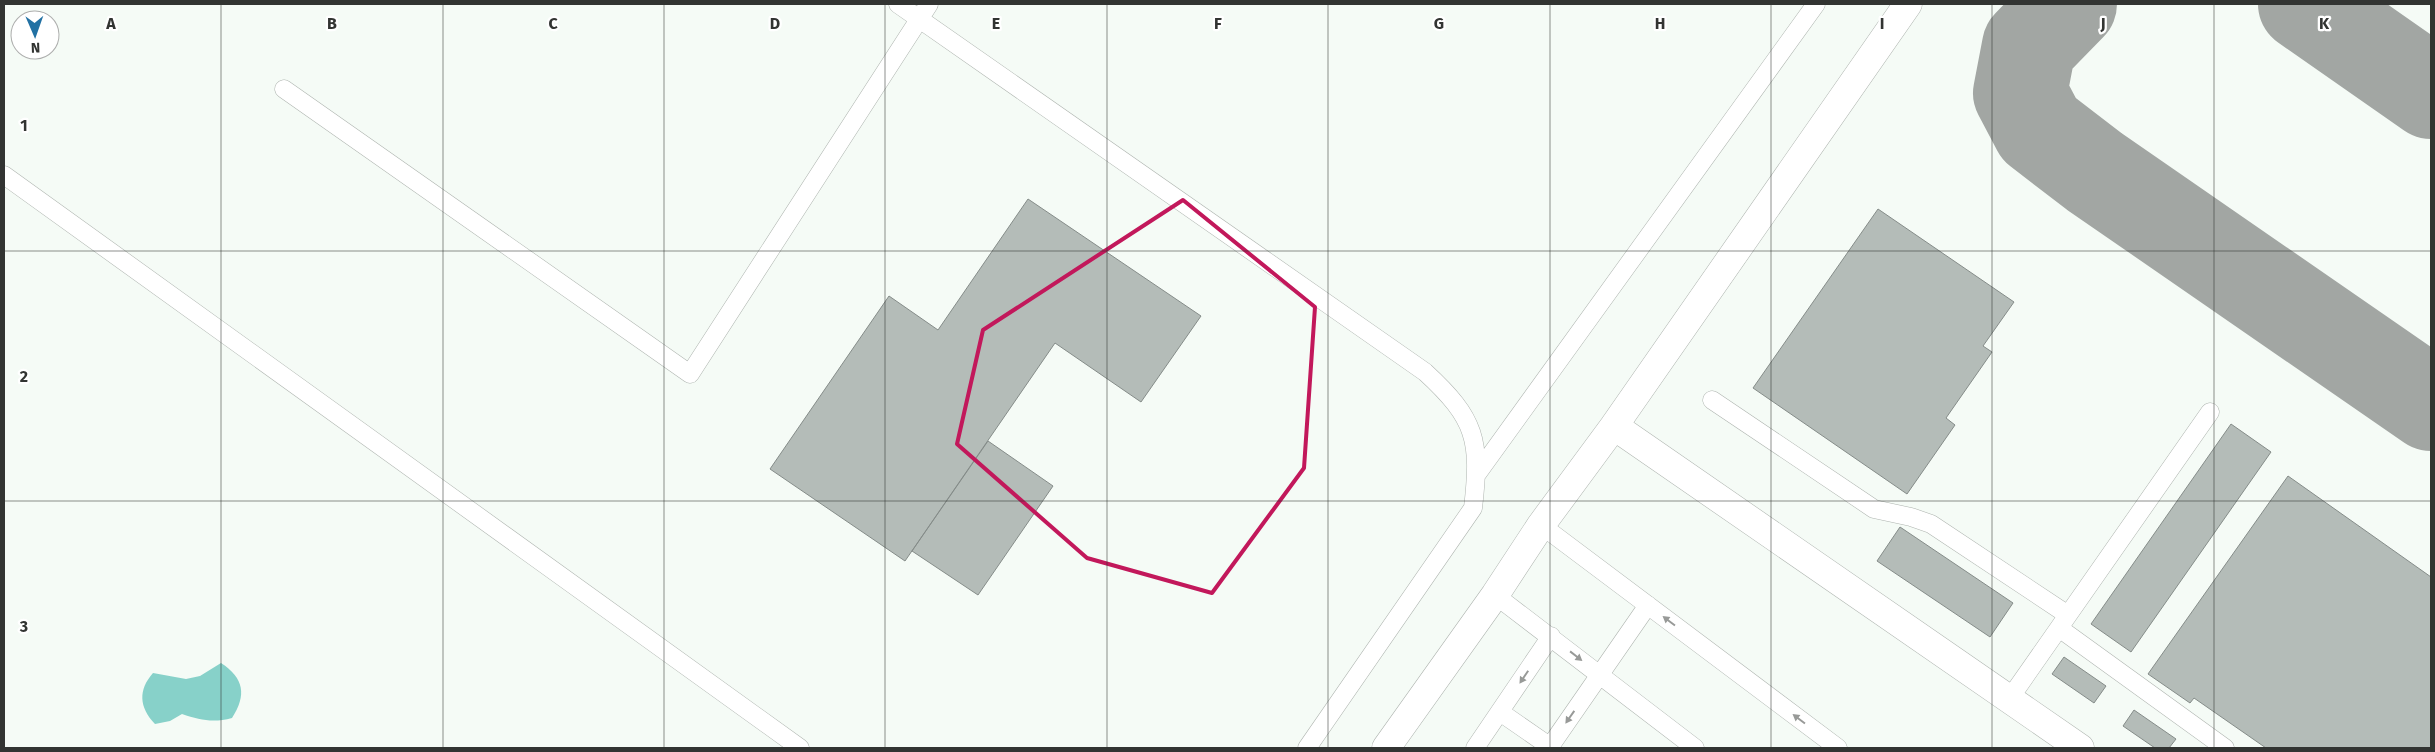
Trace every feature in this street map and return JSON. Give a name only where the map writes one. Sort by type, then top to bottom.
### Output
[{"type":"street","points":[[1386,748],[1495,595],[1541,525],[1614,426],[1908,4]]},
{"type":"street","points":[[1614,426],[2080,748]]},
{"type":"lane","points":[[898,4],[1425,372],[1461,408],[1471,430],[1476,453],[1477,474],[1473,508],[1307,748]]},
{"type":"lane","points":[[284,89],[690,374],[928,4]]},
{"type":"lane","points":[[1477,474],[1816,4]]},
{"type":"lane","points":[[4,175],[800,748]]},
{"type":"lane","points":[[1712,400],[1874,509],[1912,517],[1931,524],[2064,622],[2225,748]]},
{"type":"lane","points":[[2010,698],[2210,412]]},
{"type":"lane","points":[[1541,525],[1838,748]]},
{"type":"lane","points":[[1495,595],[1695,748]]},
{"type":"lane","points":[[1500,712],[1550,748],[1648,605]]},
{"type":"lane","points":[[1475,748],[1551,636]]},
{"type":"highlighted area","points":[[1183,200],[1315,307],[1304,468],[1212,593],[1087,558],[957,444],[983,330]]},
{"type":"water","points":[[221,663],[235,675],[241,688],[240,702],[232,718],[207,720],[182,714],[170,721],[155,724],[143,705],[142,698],[148,679],[153,673],[186,679],[200,676]]},
{"type":"building","points":[[1028,199],[1201,316],[1141,402],[1055,343],[905,561],[770,469],[889,296],[938,330]]},
{"type":"building","points":[[1878,209],[2014,302],[1983,346],[1992,352],[1946,418],[1955,425],[1907,494],[1753,388]]},
{"type":"building","points":[[2231,424],[2271,452],[2131,652],[2091,624]]},
{"type":"building","points":[[988,441],[1053,486],[978,595],[912,551]]},
{"type":"building","points":[[2288,476],[2431,577],[2431,748],[2266,748],[2194,698],[2190,703],[2148,674]]},
{"type":"building","points":[[1900,527],[2013,603],[1990,637],[1877,561]]},
{"type":"building","points":[[2064,657],[2106,686],[2094,703],[2052,674]]},
{"type":"building","points":[[2134,710],[2176,739],[2169,748],[2155,748],[2123,726]]},
{"type":"taxiway","points":[[2070,4],[2029,46],[2020,93],[2039,129],[2095,172],[2431,404]]},
{"type":"taxiway","points":[[2305,4],[2431,92]]}]
